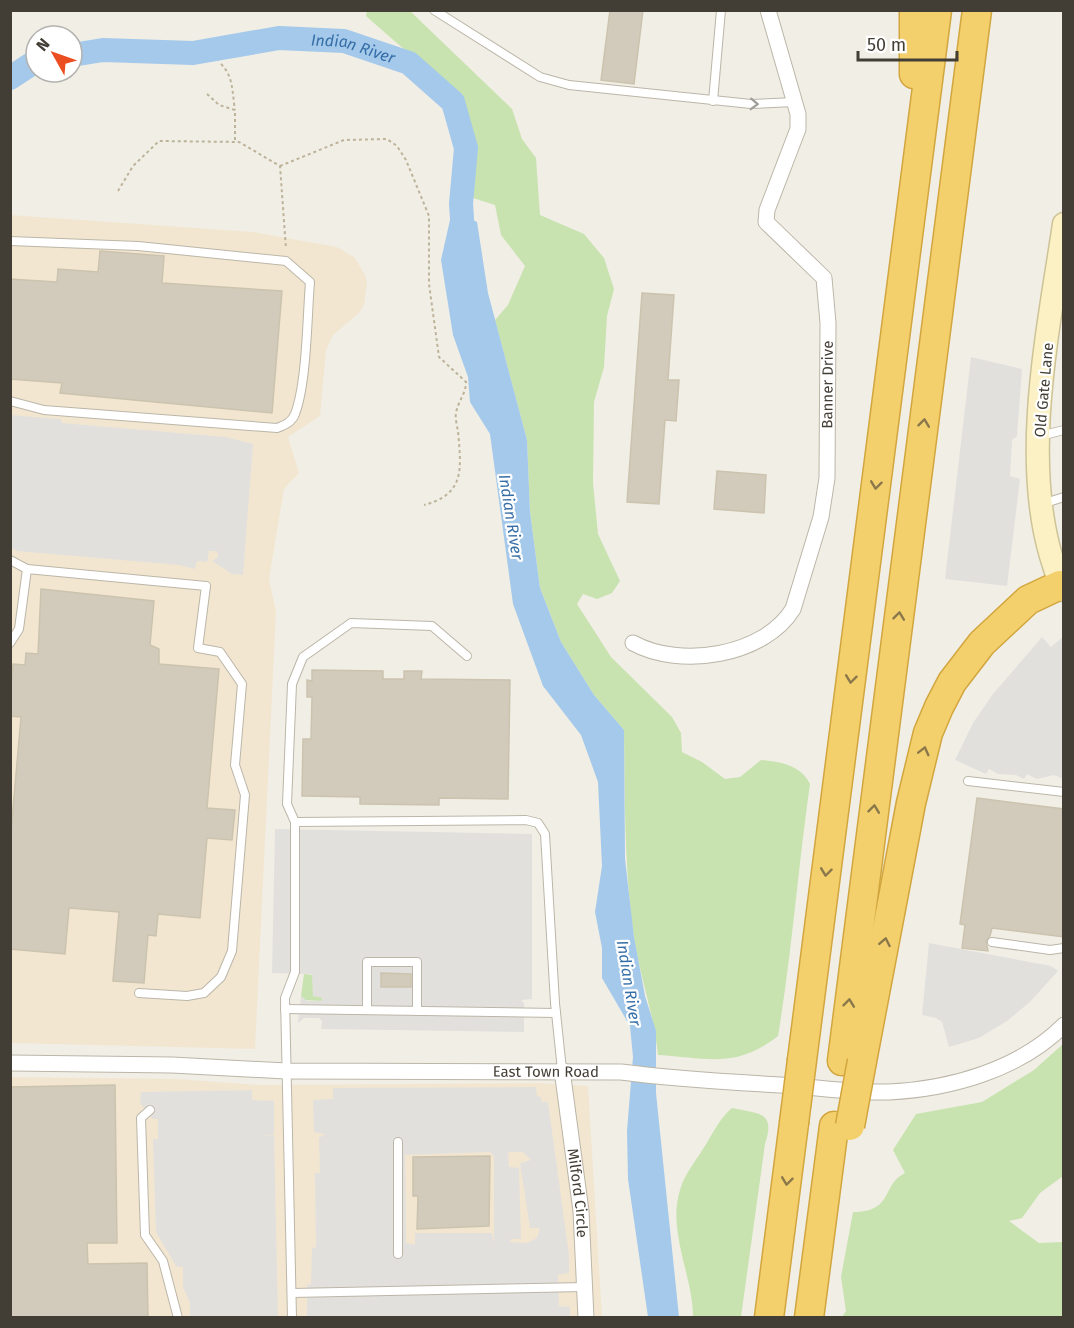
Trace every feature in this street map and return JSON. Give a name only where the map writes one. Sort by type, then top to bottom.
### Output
[{"type":"highway","points":[[893,351],[914,75],[914,10]]},
{"type":"highway","points":[[769,1317],[937,10]]},
{"type":"highway","points":[[809,1317],[852,1061],[977,10]]},
{"type":"highway","points":[[852,1061],[928,733],[939,706],[951,682],[982,643],[1028,600],[1062,588]]},
{"type":"main road","name":"Old Gate Lane","points":[[1062,588],[1043,528],[1039,417],[1064,224]]},
{"type":"street","name":"Banner Drive","points":[[633,643],[664,656],[713,654],[768,637],[785,622],[799,596],[826,493],[828,323],[824,278],[766,222],[767,210],[798,129],[795,102],[768,10]]},
{"type":"street","name":"East Town Road","points":[[10,1063],[172,1065],[286,1071],[562,1070],[621,1072],[676,1079],[888,1092],[964,1081],[993,1070],[1044,1042],[1064,1024]]},
{"type":"street","name":"Milford Circle","points":[[562,1070],[581,1211],[585,1317]]},
{"type":"lane","points":[[434,10],[540,77],[569,85],[713,101],[777,105],[795,102]]},
{"type":"lane","points":[[713,101],[721,10]]},
{"type":"lane","points":[[10,241],[138,246],[286,261],[310,282],[295,416],[277,428],[44,410],[10,401]]},
{"type":"lane","points":[[1039,436],[1064,430]]},
{"type":"lane","points":[[1041,505],[1064,497]]},
{"type":"lane","points":[[10,560],[27,570],[206,586],[198,648],[220,652],[242,684],[235,765],[245,795],[232,951],[228,965],[214,986],[204,993],[187,996],[140,993]]},
{"type":"lane","points":[[10,643],[19,629],[27,570]]},
{"type":"lane","points":[[292,1317],[285,998],[295,972],[295,822],[287,804],[292,684],[303,657],[351,624],[432,626],[467,656]]},
{"type":"lane","points":[[968,781],[1064,792]]},
{"type":"lane","points":[[295,822],[526,820],[538,824],[546,834],[556,1013],[562,1070]]},
{"type":"lane","points":[[992,942],[1050,950],[1064,948]]},
{"type":"lane","points":[[367,1010],[367,962],[417,962],[417,1011]]},
{"type":"lane","points":[[285,1009],[556,1013]]},
{"type":"lane","points":[[150,1110],[141,1118],[145,1235],[163,1261],[178,1317]]},
{"type":"lane","points":[[398,1142],[398,1254]]},
{"type":"lane","points":[[292,1293],[585,1287]]},
{"type":"path","points":[[221,64],[228,71],[232,80],[235,142]]},
{"type":"path","points":[[207,94],[219,105],[235,110]]},
{"type":"path","points":[[280,166],[344,140],[371,138],[387,139],[396,146],[406,160],[429,216],[429,284],[439,357],[466,382],[466,391],[456,412],[461,469],[452,492],[437,502],[424,506]]},
{"type":"path","points":[[118,191],[133,166],[159,141],[235,142],[280,166]]},
{"type":"path","points":[[280,166],[286,261]]},
{"type":"shaded area","points":[[10,215],[252,232],[337,247],[355,258],[365,275],[367,284],[364,305],[359,313],[333,335],[326,350],[320,416],[288,437],[299,473],[284,489],[269,579],[276,612],[255,1049],[11,1043]]},
{"type":"shaded area","points":[[971,357],[1022,369],[1017,436],[1012,440],[1010,476],[1020,479],[1007,586],[945,579]]},
{"type":"shaded area","points":[[10,415],[61,419],[62,423],[226,437],[253,444],[243,575],[232,574],[212,561],[218,557],[217,551],[209,551],[207,562],[197,561],[195,569],[179,565],[17,551],[11,547]]},
{"type":"shaded area","points":[[1042,637],[1051,647],[1063,637],[1063,779],[1054,775],[1037,779],[1027,774],[1024,779],[1016,775],[998,774],[989,769],[986,774],[955,760],[973,723],[993,694]]},
{"type":"shaded area","points":[[275,829],[532,834],[532,999],[521,1000],[524,1003],[524,1032],[321,1029],[322,1021],[319,1018],[304,1018],[298,1023],[301,996],[307,1001],[321,1001],[323,998],[313,996],[312,974],[272,973]]},
{"type":"shaded area","points":[[929,943],[1051,966],[1058,971],[1030,1002],[1007,1021],[979,1038],[949,1047],[942,1022],[922,1015]]},
{"type":"shaded area","points":[[11,1077],[176,1079],[261,1085],[538,1083],[588,1086],[602,1317],[11,1318]]},
{"type":"shaded area","points":[[536,1087],[537,1096],[541,1097],[542,1102],[548,1102],[569,1255],[569,1273],[558,1275],[559,1306],[570,1307],[570,1317],[307,1317],[307,1285],[311,1284],[312,1248],[316,1247],[315,1173],[320,1173],[319,1138],[325,1134],[314,1132],[313,1100],[333,1099],[333,1088]],"holes":[[[490,1152],[494,1156],[494,1244],[492,1233],[415,1233],[415,1245],[406,1243],[405,1155]],[[508,1152],[523,1152],[531,1160],[520,1163],[530,1228],[540,1228],[537,1238],[527,1243],[510,1242],[511,1239],[521,1239],[519,1168],[509,1167]]]},
{"type":"shaded area","points":[[252,1090],[252,1100],[274,1101],[274,1134],[263,1136],[274,1135],[278,1317],[190,1317],[190,1303],[183,1287],[183,1267],[176,1266],[156,1232],[153,1139],[158,1139],[158,1119],[153,1119],[140,1103],[141,1092]]},
{"type":"green space","points":[[367,11],[410,11],[512,109],[522,139],[536,158],[540,215],[584,234],[604,258],[614,289],[607,316],[604,367],[594,402],[593,483],[598,534],[620,581],[612,593],[597,599],[583,594],[577,604],[611,657],[672,717],[681,733],[682,752],[702,762],[725,779],[740,777],[761,760],[790,766],[801,773],[810,784],[778,1036],[749,1053],[721,1059],[658,1055],[637,952],[628,885],[624,730],[594,695],[561,642],[540,588],[530,512],[527,440],[495,320],[508,305],[525,266],[501,235],[495,205],[473,198],[457,188],[456,155],[461,109],[428,71],[366,16]]},
{"type":"green space","points":[[304,974],[313,975],[313,996],[322,997],[322,1001],[304,1000],[301,996]]},
{"type":"green space","points":[[1063,1044],[1063,1176],[1040,1193],[1022,1218],[1009,1221],[1039,1243],[1063,1242],[1063,1317],[842,1317],[846,1311],[841,1277],[853,1212],[875,1208],[898,1178],[905,1173],[893,1150],[916,1114],[982,1102],[1034,1070]]},
{"type":"green space","points":[[732,1108],[757,1113],[767,1120],[768,1125],[741,1317],[693,1317],[692,1301],[678,1237],[677,1206],[680,1190],[687,1174],[719,1122]]},
{"type":"water","points":[[452,211],[477,222],[488,293],[527,440],[530,512],[540,588],[561,642],[594,695],[624,730],[625,859],[634,937],[645,996],[656,1031],[656,1093],[679,1317],[648,1317],[628,1179],[627,1131],[633,1057],[630,1026],[602,978],[602,948],[595,912],[602,866],[598,782],[581,735],[543,686],[513,604],[490,434],[470,402],[468,377],[453,335],[441,260]]},
{"type":"building","points":[[610,10],[643,10],[634,84],[601,80]]},
{"type":"building","points":[[100,251],[164,256],[162,283],[282,291],[272,413],[60,393],[62,383],[10,379],[10,279],[57,282],[58,269],[98,272]]},
{"type":"building","points":[[642,293],[674,295],[668,380],[679,380],[676,421],[665,420],[659,504],[627,502]]},
{"type":"building","points":[[717,471],[766,475],[764,513],[714,509]]},
{"type":"building","points":[[41,589],[154,601],[150,645],[159,649],[159,664],[219,669],[207,808],[235,810],[232,840],[207,838],[200,918],[158,914],[156,936],[148,935],[144,983],[113,981],[119,912],[69,908],[65,954],[10,949],[10,843],[21,717],[10,716],[10,694],[13,664],[25,665],[26,653],[38,654]]},
{"type":"building","points":[[312,670],[383,671],[383,679],[404,679],[404,671],[422,671],[421,679],[510,680],[508,799],[439,798],[439,805],[360,804],[360,797],[302,796],[303,739],[311,739],[312,697],[307,697],[307,680],[312,681]]},
{"type":"building","points":[[977,798],[1064,809],[1064,937],[992,928],[986,941],[988,951],[962,948],[965,925],[960,924]]},
{"type":"building","points":[[381,973],[411,974],[411,987],[381,987]]},
{"type":"building","points":[[115,1085],[117,1243],[87,1243],[88,1264],[147,1263],[148,1317],[10,1317],[10,1087]]},
{"type":"building","points":[[490,1156],[489,1226],[417,1229],[418,1196],[413,1196],[413,1157]]},
{"type":"waterway","name":"Indian River","points":[[84,53],[103,50],[193,53],[279,38],[344,41],[409,63],[453,102],[466,148],[461,204],[464,248]]},
{"type":"waterway","name":"Indian River","points":[[10,78],[24,69]]}]
